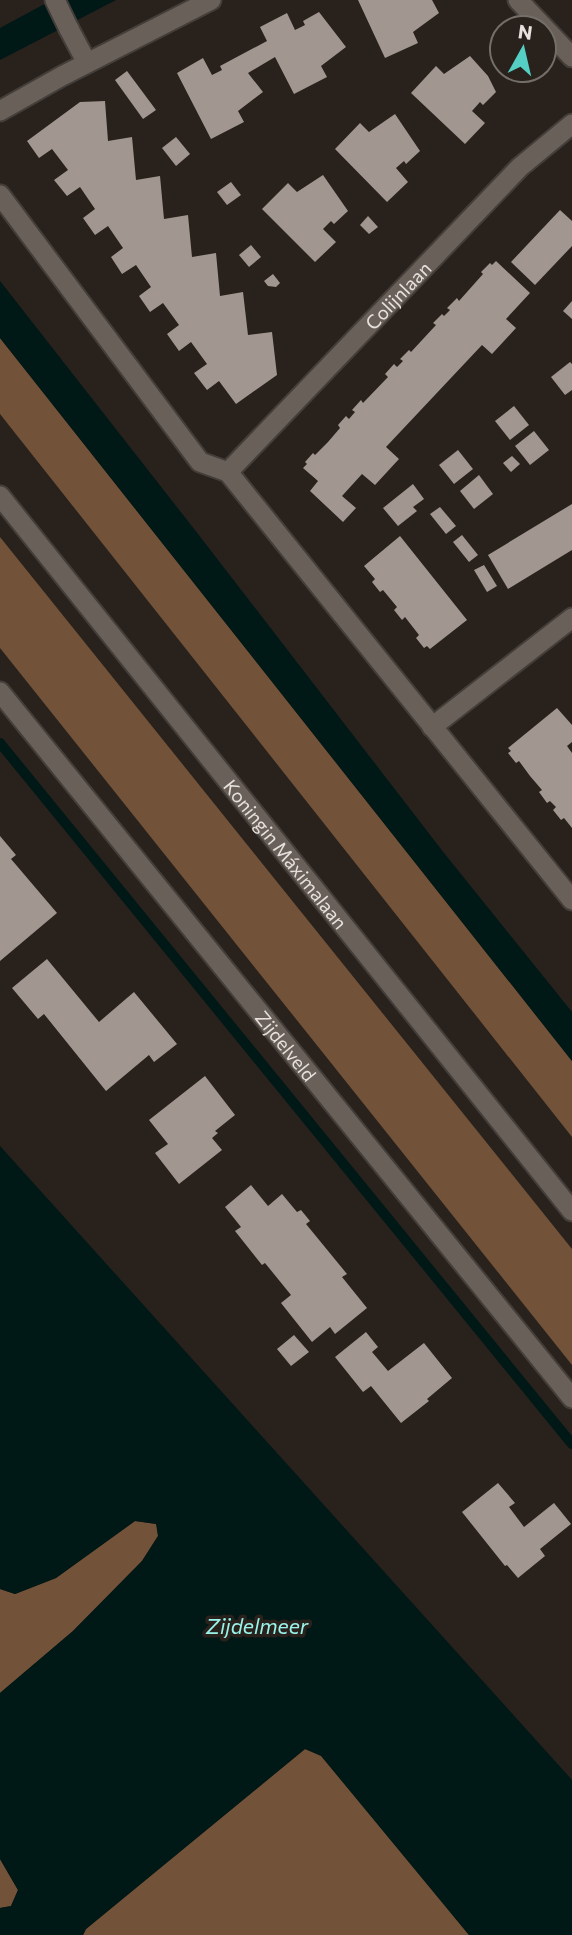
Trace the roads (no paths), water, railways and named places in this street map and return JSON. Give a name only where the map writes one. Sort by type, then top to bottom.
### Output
[{"type":"street","points":[[55,0],[87,63]]},
{"type":"street","points":[[0,111],[87,63],[176,8],[211,0]]},
{"type":"street","points":[[518,0],[572,57]]},
{"type":"street","name":"Colijnlaan","points":[[228,472],[520,167],[572,124]]},
{"type":"street","points":[[0,195],[200,462],[228,472],[572,900]]},
{"type":"street","name":"Koningin Máximalaan","points":[[0,496],[572,1211]]},
{"type":"street","points":[[432,727],[572,618]]},
{"type":"street","name":"Zijdelveld","points":[[0,692],[572,1398]]},
{"type":"water","points":[[52,0],[116,0],[0,60],[0,28]]},
{"type":"water","points":[[0,281],[444,853],[572,1012],[572,1061],[0,338]]},
{"type":"water","name":"Zijdelmeer","points":[[0,1146],[572,1780],[572,1935],[469,1935],[321,1756],[305,1749],[86,1929],[83,1935],[0,1935],[0,1908],[11,1906],[18,1890],[0,1859],[0,1693],[73,1631],[142,1561],[158,1536],[156,1524],[135,1521],[56,1578],[15,1594],[0,1589]]},
{"type":"waterway","points":[[0,743],[572,1444]]}]
